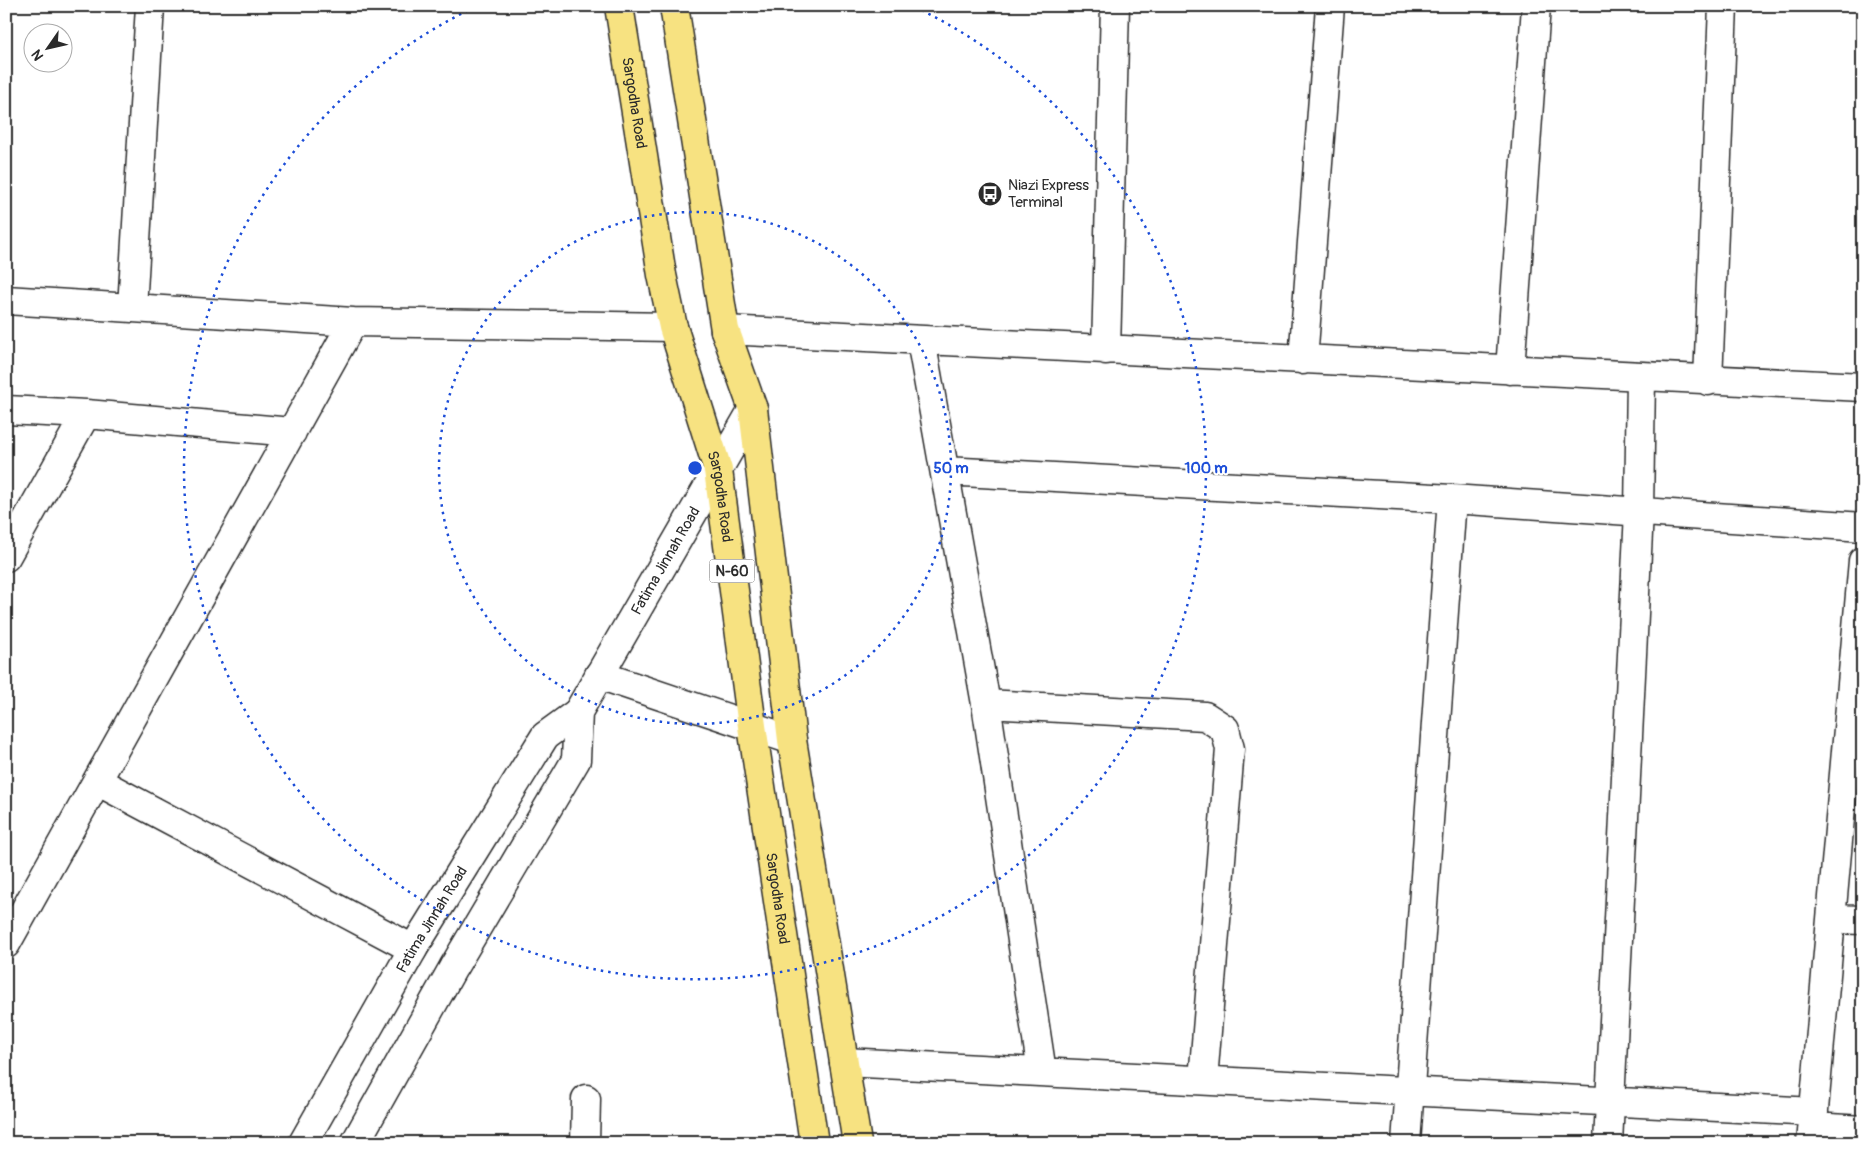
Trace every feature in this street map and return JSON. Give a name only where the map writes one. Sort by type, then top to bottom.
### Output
[{"type":"highway","name":"Sargodha Road","points":[[619,6],[660,266],[673,327],[718,470],[752,726],[814,1143]]},
{"type":"highway","name":"N-60","points":[[674,6],[725,330],[753,409],[792,740],[857,1143]]},
{"type":"street","points":[[132,308],[150,6]]},
{"type":"street","points":[[1106,350],[1115,6]]},
{"type":"street","points":[[1304,360],[1330,6]]},
{"type":"street","points":[[1510,370],[1536,6]]},
{"type":"street","points":[[1708,381],[1723,6]]},
{"type":"street","points":[[6,300],[353,322],[673,327]]},
{"type":"street","points":[[6,944],[353,322]]},
{"type":"street","points":[[725,330],[1708,381],[1863,387]]},
{"type":"street","points":[[921,340],[986,704],[1042,1072]]},
{"type":"street","points":[[1608,1143],[1639,512],[1641,377]]},
{"type":"street","name":"Fatima Jinnah Road","points":[[303,1143],[413,949],[545,736],[578,712],[753,409]]},
{"type":"street","points":[[6,410],[86,414],[292,432]]},
{"type":"street","points":[[6,557],[86,414]]},
{"type":"street","points":[[945,471],[1452,499],[1863,527]]},
{"type":"street","points":[[1406,1143],[1452,499]]},
{"type":"street","points":[[1813,1127],[1831,919],[1855,747],[1863,561]]},
{"type":"street","points":[[599,675],[792,740]]},
{"type":"street","points":[[986,704],[1205,716],[1225,730],[1230,749],[1202,1080]]},
{"type":"street","name":"Fatima Jinnah Road","points":[[355,1143],[453,968],[576,760],[578,712]]},
{"type":"street","points":[[97,781],[413,949]]},
{"type":"street","points":[[1831,919],[1863,920]]},
{"type":"street","points":[[844,1062],[1610,1101],[1813,1127],[1863,1130]]},
{"type":"street","points":[[585,1143],[586,1099]]},
{"type":"place","name":"Niazi Express Terminal","points":[[990,194]]}]
